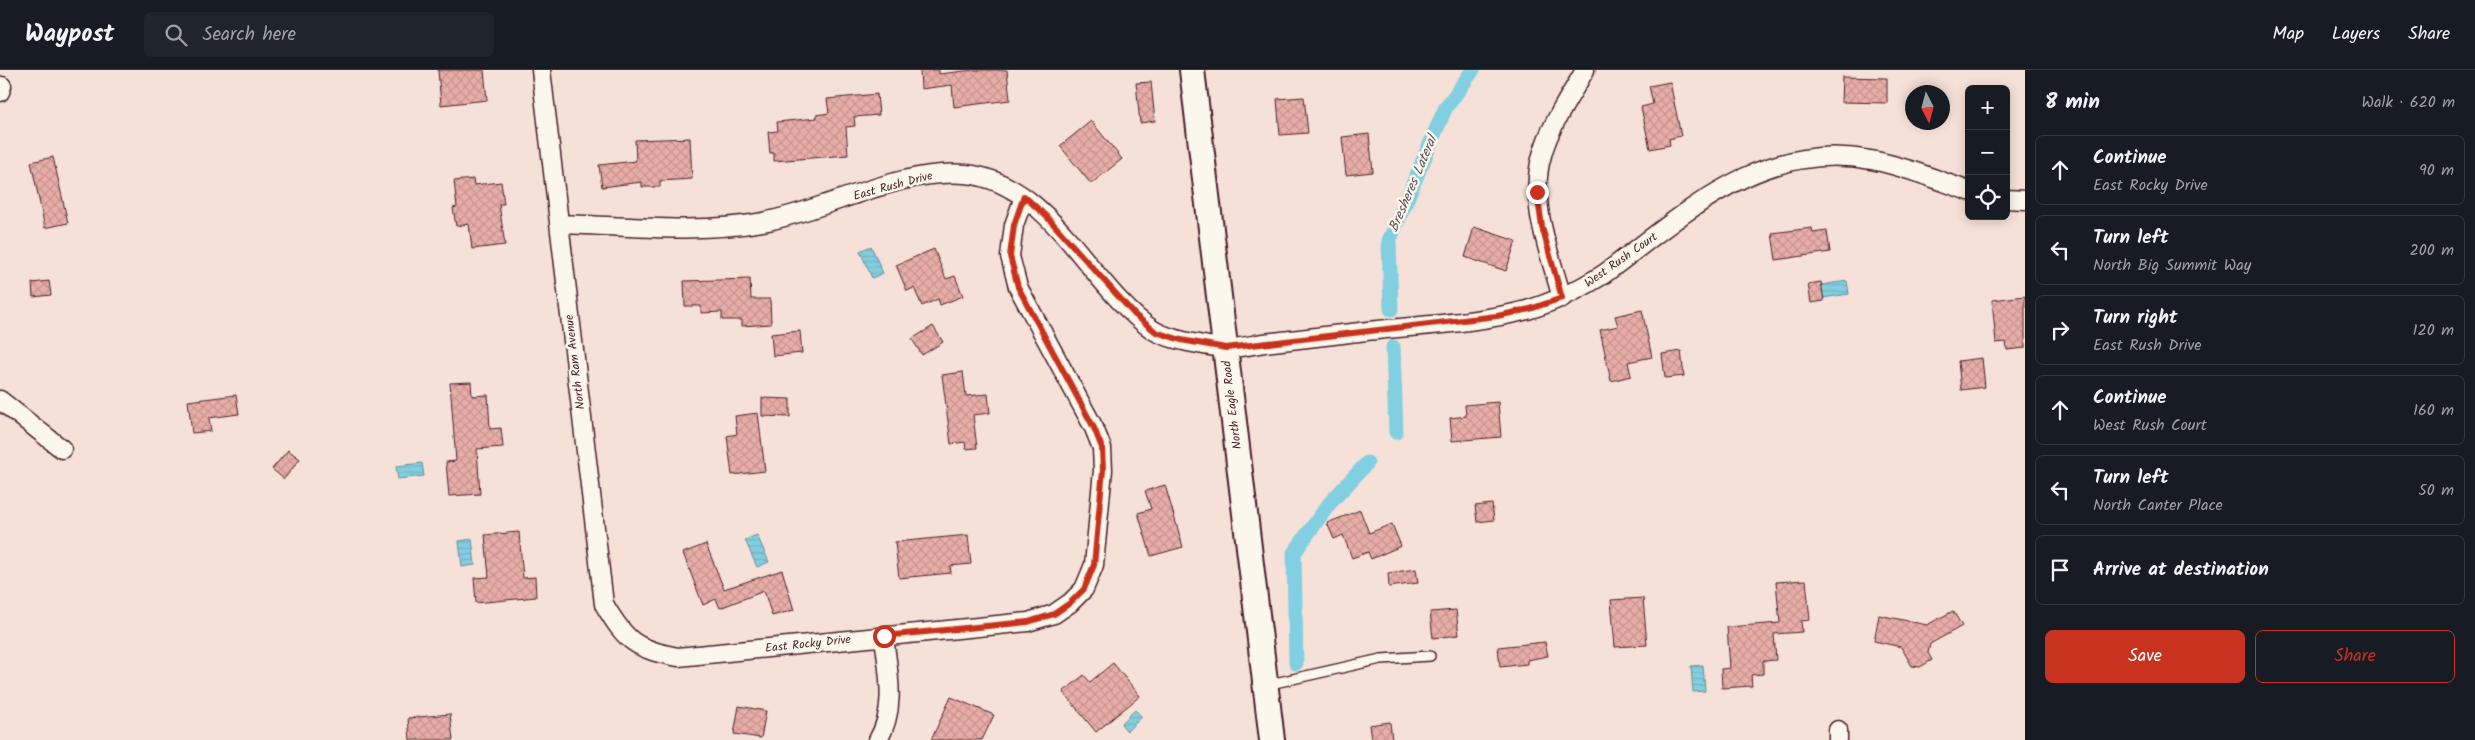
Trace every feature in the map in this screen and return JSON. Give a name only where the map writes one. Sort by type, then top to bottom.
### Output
[{"type":"main road","name":"North Eagle Road","points":[[1192,70],[1272,740]]},
{"type":"street","name":"North Ram Avenue","points":[[541,70],[604,604],[619,630],[634,643]]},
{"type":"street","points":[[1562,298],[1538,209],[1538,174],[1547,139],[1585,70]]},
{"type":"street","name":"West Rush Court","points":[[1226,348],[1497,316],[1530,309],[1562,298],[1604,274],[1724,186],[1776,164],[1814,157],[1856,158],[1902,168],[1965,190]]},
{"type":"street","name":"East Rush Drive","points":[[560,224],[681,228],[730,226],[795,214],[909,179],[938,173],[968,174],[998,182],[1024,196],[1047,217],[1135,315],[1156,332],[1181,340],[1226,348]]},
{"type":"street","name":"East Rocky Drive","points":[[634,643],[649,651],[678,657],[1028,622],[1054,614],[1070,603],[1084,589],[1094,565],[1103,470],[1102,448],[1094,428],[1018,287],[1010,256],[1014,225],[1024,196]]},
{"type":"street","points":[[2010,199],[2025,200]]},
{"type":"street","points":[[0,400],[62,449]]},
{"type":"street","points":[[878,740],[887,718],[891,697],[884,636]]},
{"type":"lane","points":[[1266,685],[1382,659],[1430,656]]},
{"type":"water","points":[[871,246],[883,273],[872,278],[860,251]]},
{"type":"water","points":[[1847,281],[1849,294],[1823,298],[1821,285]]},
{"type":"water","points":[[422,463],[424,476],[398,479],[396,466]]},
{"type":"water","points":[[757,535],[769,562],[757,567],[745,540]]},
{"type":"water","points":[[472,539],[475,565],[462,567],[459,541]]},
{"type":"water","points":[[1703,665],[1705,691],[1693,692],[1691,666]]},
{"type":"water","points":[[1135,710],[1142,717],[1127,731],[1121,724]]},
{"type":"building","points":[[438,70],[484,70],[487,100],[441,105]]},
{"type":"building","points":[[920,70],[939,70],[939,74],[973,70],[1007,70],[1010,100],[954,107],[952,85],[921,89]]},
{"type":"building","points":[[1842,77],[1887,78],[1887,103],[1841,102]]},
{"type":"building","points":[[1151,82],[1155,121],[1140,123],[1136,83]]},
{"type":"building","points":[[1670,82],[1681,136],[1669,139],[1670,145],[1650,149],[1641,107],[1653,104],[1649,86]]},
{"type":"building","points":[[877,94],[879,115],[854,117],[855,126],[846,127],[848,155],[774,161],[774,153],[770,153],[768,132],[778,131],[777,122],[817,118],[816,115],[829,113],[827,99]]},
{"type":"building","points":[[1304,97],[1308,133],[1280,135],[1277,99]]},
{"type":"building","points":[[1091,121],[1122,159],[1091,184],[1060,146]]},
{"type":"building","points":[[1369,134],[1373,172],[1346,175],[1342,137]]},
{"type":"building","points":[[690,138],[692,179],[660,181],[660,187],[642,187],[642,182],[602,187],[599,165],[636,161],[635,140]]},
{"type":"building","points":[[53,157],[68,223],[45,228],[31,162]]},
{"type":"building","points":[[473,179],[474,185],[501,182],[504,204],[499,204],[505,245],[472,249],[469,224],[456,226],[453,208],[457,207],[454,181]]},
{"type":"building","points":[[1474,227],[1516,241],[1506,271],[1465,257]]},
{"type":"building","points":[[1812,228],[1813,233],[1827,231],[1830,252],[1776,260],[1772,233]]},
{"type":"building","points":[[934,249],[946,279],[955,276],[963,296],[940,305],[938,299],[922,306],[914,288],[907,291],[896,265]]},
{"type":"building","points":[[750,279],[751,299],[770,299],[771,324],[742,326],[742,320],[722,320],[722,312],[701,313],[701,306],[685,306],[684,281]]},
{"type":"building","points":[[49,281],[51,295],[33,297],[32,283]]},
{"type":"building","points":[[1821,282],[1824,301],[1811,303],[1808,284]]},
{"type":"building","points":[[2025,296],[2025,348],[2007,350],[2006,342],[1996,343],[1992,300]]},
{"type":"building","points":[[1642,310],[1652,357],[1628,362],[1631,376],[1611,381],[1600,330],[1618,326],[1615,316]]},
{"type":"building","points":[[933,326],[943,342],[922,355],[912,339]]},
{"type":"building","points":[[800,331],[802,353],[773,356],[771,334]]},
{"type":"building","points":[[1681,351],[1684,376],[1665,378],[1662,354]]},
{"type":"building","points":[[1982,358],[1985,387],[1961,390],[1958,361]]},
{"type":"building","points":[[963,372],[966,396],[988,394],[990,413],[973,415],[977,448],[966,449],[965,442],[951,444],[942,375]]},
{"type":"building","points":[[471,382],[472,396],[488,395],[490,429],[501,428],[503,447],[477,449],[480,494],[449,496],[446,462],[456,461],[450,383]]},
{"type":"building","points":[[236,395],[239,414],[209,418],[211,431],[192,433],[188,401]]},
{"type":"building","points":[[762,398],[790,399],[790,417],[762,416]]},
{"type":"building","points":[[1498,402],[1501,437],[1452,441],[1450,418],[1466,416],[1465,405]]},
{"type":"building","points":[[758,413],[765,471],[732,475],[727,436],[737,434],[735,416]]},
{"type":"building","points":[[288,450],[300,459],[284,479],[272,469]]},
{"type":"building","points":[[1165,485],[1183,547],[1151,556],[1138,513],[1151,509],[1145,491]]},
{"type":"building","points":[[1492,504],[1494,520],[1477,522],[1475,506]]},
{"type":"building","points":[[1360,510],[1369,533],[1392,524],[1401,546],[1371,559],[1368,552],[1352,558],[1343,535],[1334,539],[1327,523]]},
{"type":"building","points":[[519,532],[523,578],[535,577],[536,597],[476,603],[474,578],[489,577],[485,535]]},
{"type":"building","points":[[968,535],[971,564],[950,566],[951,573],[899,578],[895,542]]},
{"type":"building","points":[[706,544],[724,589],[782,570],[794,610],[772,616],[764,591],[720,608],[716,599],[703,605],[683,553]]},
{"type":"building","points":[[1416,569],[1418,583],[1389,587],[1388,573]]},
{"type":"building","points":[[1806,580],[1810,620],[1801,621],[1802,632],[1774,634],[1776,660],[1763,661],[1763,674],[1751,675],[1752,686],[1722,688],[1721,669],[1730,668],[1727,627],[1780,623],[1776,582]]},
{"type":"building","points":[[1643,598],[1647,645],[1615,647],[1611,600]]},
{"type":"building","points":[[1456,610],[1459,635],[1433,638],[1430,612]]},
{"type":"building","points":[[1953,611],[1962,626],[1930,644],[1928,653],[1932,660],[1920,667],[1912,666],[1901,647],[1874,641],[1879,615],[1927,625]]},
{"type":"building","points":[[1545,642],[1548,656],[1527,660],[1527,664],[1500,667],[1498,647]]},
{"type":"building","points":[[1113,663],[1140,696],[1096,732],[1063,692],[1084,675],[1090,682]]},
{"type":"building","points":[[951,697],[994,715],[982,740],[931,740]]},
{"type":"building","points":[[739,706],[766,711],[761,738],[734,734]]},
{"type":"building","points":[[450,714],[453,740],[410,740],[408,718]]},
{"type":"building","points":[[1390,722],[1392,740],[1371,740],[1369,725]]},
{"type":"waterway","name":"Bresheres Lateral","points":[[1391,309],[1389,241],[1445,109],[1473,70]]},
{"type":"waterway","name":"Bresheres Lateral","points":[[1393,347],[1396,432]]},
{"type":"waterway","name":"Bresheres Lateral","points":[[1296,663],[1294,553],[1329,504],[1367,463]]},
{"type":"route","points":[[884,636],[1028,622],[1054,614],[1070,603],[1084,589],[1094,565],[1103,470],[1102,448],[1094,428],[1018,287],[1010,256],[1014,225],[1024,196],[1047,217],[1135,315],[1156,332],[1181,340],[1226,348],[1497,316],[1530,309],[1562,298],[1542,227],[1537,192]]}]
